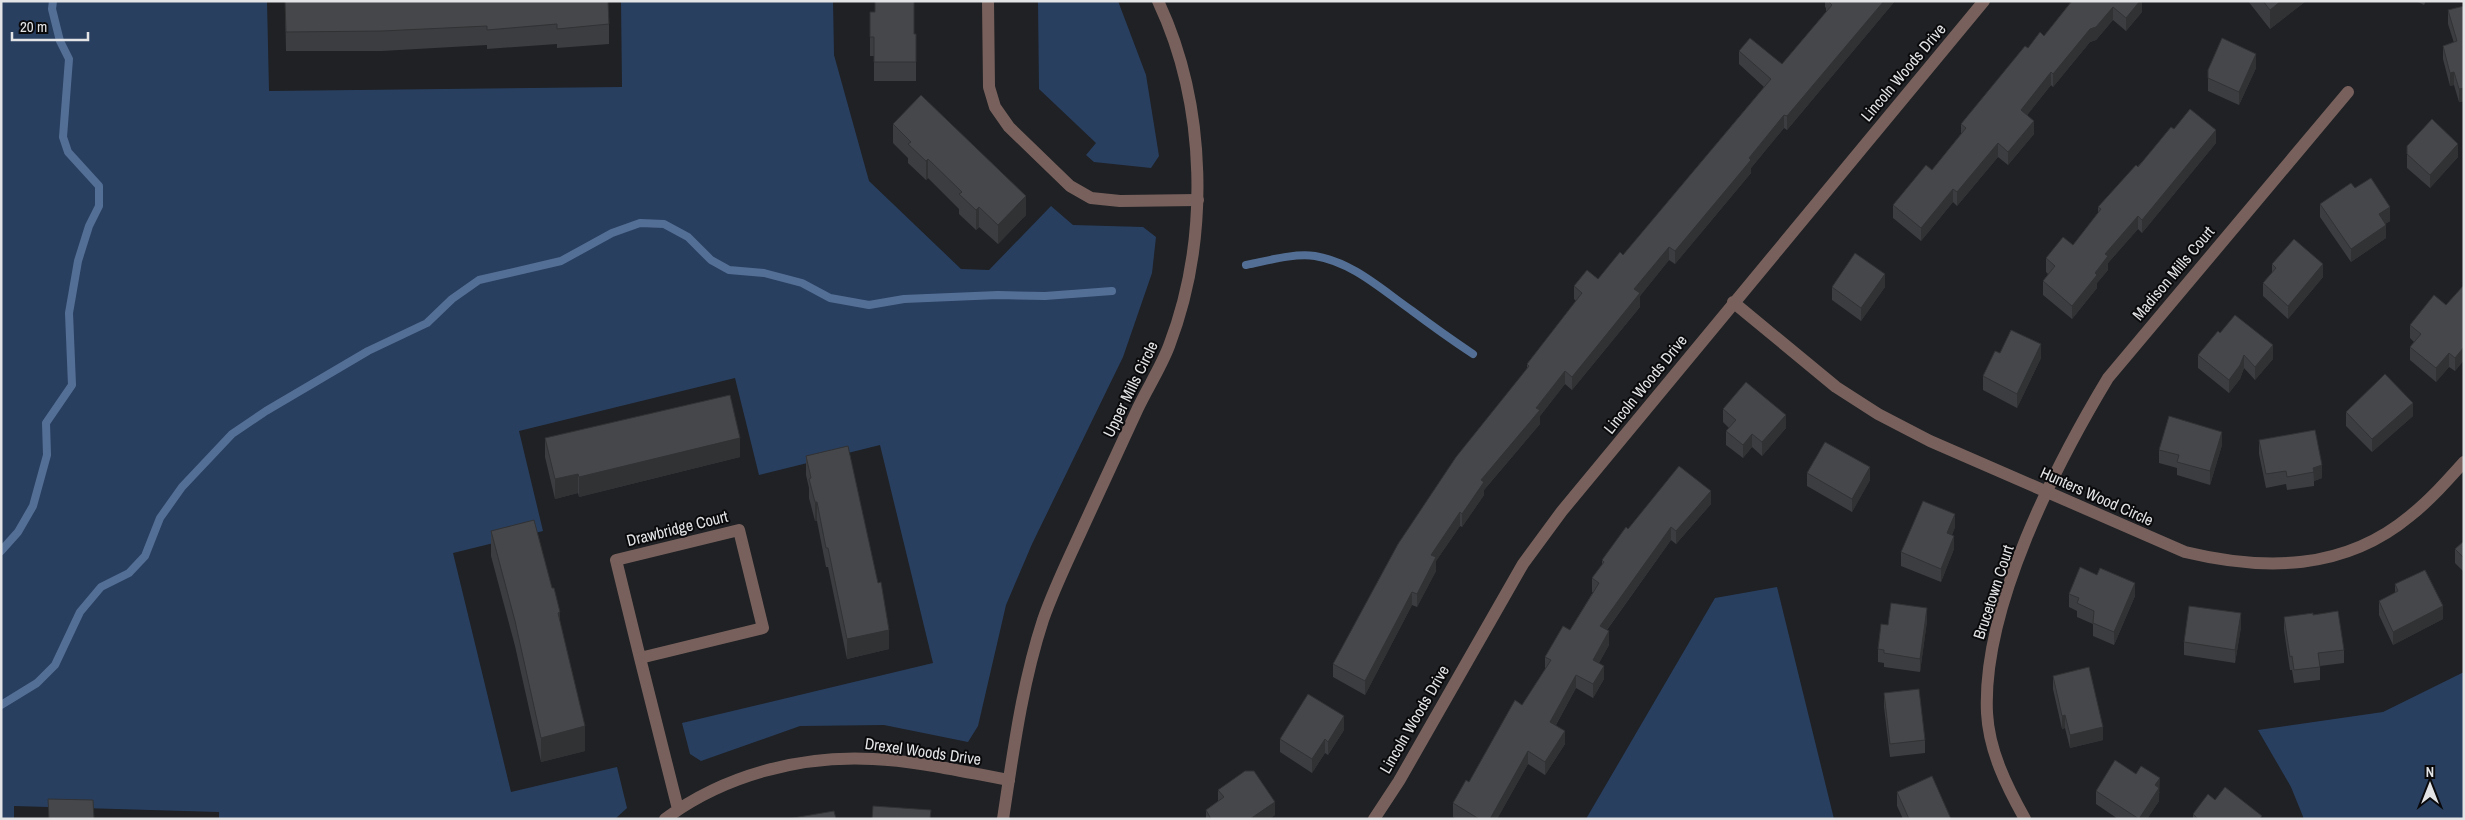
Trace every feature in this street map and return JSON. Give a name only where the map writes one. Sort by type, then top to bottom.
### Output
[{"type":"street","points":[[988,1],[989,87],[995,107],[1009,127],[1070,186],[1091,198],[1120,201],[1198,200]]},
{"type":"street","name":"Upper Mills Circle","points":[[1003,819],[1023,702],[1043,620],[1073,549],[1139,406],[1169,347],[1182,304],[1193,248],[1198,200],[1198,165],[1186,89],[1176,47],[1158,1]]},
{"type":"street","name":"Lincoln Woods Drive","points":[[1374,819],[1399,781],[1523,564],[1562,511],[1984,1]]},
{"type":"street","name":"Madison Mills Court","points":[[2047,492],[2081,423],[2108,378],[2348,92]]},
{"type":"street","name":"Hunters Wood Circle","points":[[1733,302],[1836,387],[1878,414],[1930,441],[2185,552],[2225,562],[2296,564],[2337,555],[2374,540],[2410,517],[2464,462]]},
{"type":"street","name":"Brucetown Court","points":[[2025,819],[2007,787],[1994,748],[1987,714],[1988,675],[1996,628],[2016,567],[2047,492]]},
{"type":"street","name":"Drawbridge Court","points":[[640,658],[763,628],[739,530],[616,560],[640,658],[678,809]]},
{"type":"street","name":"Drexel Woods Drive","points":[[665,819],[678,809],[728,783],[762,771],[803,762],[838,759],[874,759],[918,764],[1009,780]]},
{"type":"shaded area","points":[[1,1],[267,1],[269,91],[622,87],[621,1],[833,1],[834,55],[869,181],[961,269],[989,270],[1051,206],[1073,225],[1143,227],[1156,237],[1152,273],[1123,357],[1032,544],[1006,605],[978,726],[968,742],[884,725],[800,726],[701,761],[690,754],[682,723],[933,663],[880,445],[759,475],[735,378],[519,431],[543,531],[453,553],[511,792],[617,767],[627,808],[615,819],[219,819],[219,812],[14,806],[14,819],[1,819]]},
{"type":"shaded area","points":[[1038,1],[1118,1],[1146,75],[1159,156],[1151,168],[1094,162],[1086,155],[1096,143],[1039,89]]},
{"type":"shaded area","points":[[1777,587],[1834,819],[1586,819],[1715,598]]},
{"type":"shaded area","points":[[2464,672],[2464,819],[2304,819],[2291,787],[2258,730],[2383,712]]},
{"type":"building","points":[[285,1],[608,1],[609,24],[557,29],[557,24],[487,30],[487,26],[382,31],[286,32]]},
{"type":"building","points":[[875,1],[914,1],[916,62],[874,62],[874,37],[870,37],[870,12],[875,12]]},
{"type":"building","points":[[1828,1],[1884,1],[1787,116],[1784,115],[1749,158],[1751,160],[1675,251],[1669,247],[1634,289],[1640,293],[1572,377],[1565,371],[1536,408],[1540,410],[1481,480],[1484,482],[1462,514],[1460,512],[1431,555],[1436,557],[1417,594],[1412,592],[1365,681],[1333,664],[1398,544],[1456,457],[1529,366],[1527,364],[1582,293],[1574,286],[1587,270],[1598,279],[1620,252],[1623,255],[1771,79],[1739,51],[1750,38],[1782,64],[1832,5]]},
{"type":"building","points":[[2072,1],[2140,1],[2126,18],[2113,7],[2096,27],[2090,29],[2053,74],[2051,72],[2021,110],[2034,121],[2008,152],[1998,143],[1957,192],[1953,189],[1921,228],[1893,205],[1926,165],[1932,170],[1966,128],[1961,124],[2025,46],[2028,48],[2040,32],[2044,36]]},
{"type":"building","points":[[2263,1],[2281,1],[2270,10]]},
{"type":"building","points":[[2464,6],[2464,88],[2459,89],[2454,72],[2450,73],[2443,46],[2457,41],[2448,10]]},
{"type":"building","points":[[2222,38],[2256,54],[2239,92],[2208,78],[2208,70]]},
{"type":"building","points":[[921,95],[1026,196],[998,225],[979,207],[976,210],[959,194],[962,192],[928,159],[926,161],[908,144],[911,142],[893,124]]},
{"type":"building","points":[[2190,109],[2216,130],[2142,220],[2138,216],[2105,254],[2108,256],[2095,273],[2097,275],[2072,306],[2043,281],[2055,266],[2046,258],[2063,237],[2073,245],[2101,209],[2098,207],[2136,165],[2138,167],[2171,127],[2174,129]]},
{"type":"building","points":[[2432,119],[2458,144],[2430,175],[2407,154],[2407,146]]},
{"type":"building","points":[[2371,178],[2390,207],[2379,214],[2386,225],[2351,249],[2320,204],[2351,183],[2355,188]]},
{"type":"building","points":[[2294,239],[2323,264],[2288,306],[2263,283],[2276,268],[2272,264]]},
{"type":"building","points":[[1855,253],[1885,274],[1861,308],[1832,287]]},
{"type":"building","points":[[2464,285],[2464,347],[2455,358],[2449,353],[2436,368],[2410,347],[2421,334],[2410,325],[2434,295],[2446,305]]},
{"type":"building","points":[[2235,315],[2273,345],[2255,367],[2244,355],[2240,365],[2229,380],[2198,355],[2218,331],[2220,333]]},
{"type":"building","points":[[2011,330],[2041,344],[2017,394],[1983,376],[1995,351],[2000,353]]},
{"type":"building","points":[[2385,374],[2413,403],[2372,439],[2346,412]]},
{"type":"building","points":[[1746,382],[1786,415],[1762,442],[1752,434],[1743,445],[1726,431],[1736,420],[1723,409]]},
{"type":"building","points":[[730,395],[740,438],[579,477],[578,474],[555,479],[545,438]]},
{"type":"building","points":[[2169,416],[2222,432],[2210,471],[2177,462],[2179,455],[2159,450]]},
{"type":"building","points":[[2315,430],[2322,465],[2313,468],[2314,472],[2287,477],[2286,471],[2266,474],[2259,440]]},
{"type":"building","points":[[1825,442],[1870,467],[1852,499],[1807,473]]},
{"type":"building","points":[[848,446],[878,583],[881,582],[889,630],[847,639],[828,548],[826,548],[817,502],[815,502],[809,479],[811,478],[806,456]]},
{"type":"building","points":[[1679,466],[1711,491],[1676,531],[1671,527],[1600,626],[1609,631],[1593,660],[1604,666],[1593,684],[1576,675],[1550,722],[1565,731],[1545,762],[1528,751],[1490,819],[1479,819],[1453,803],[1466,780],[1469,782],[1515,700],[1522,705],[1551,660],[1545,657],[1563,626],[1570,630],[1599,583],[1592,578],[1604,562],[1602,560],[1626,527],[1628,529]]},
{"type":"building","points":[[1923,501],[1955,514],[1947,533],[1954,536],[1941,569],[1901,552]]},
{"type":"building","points":[[534,520],[560,612],[558,613],[585,726],[541,738],[515,621],[491,531]]},
{"type":"building","points":[[2464,541],[2464,558],[2455,549]]},
{"type":"building","points":[[2080,567],[2097,575],[2100,568],[2135,583],[2114,632],[2093,623],[2094,611],[2077,603],[2079,598],[2069,594]]},
{"type":"building","points":[[2425,570],[2443,606],[2393,632],[2379,601],[2398,591],[2395,584]]},
{"type":"building","points":[[1891,603],[1927,608],[1920,659],[1884,653],[1884,650],[1878,649],[1881,624],[1888,625]]},
{"type":"building","points":[[2189,606],[2241,613],[2235,650],[2184,642]]},
{"type":"building","points":[[2338,611],[2344,650],[2318,653],[2320,667],[2294,670],[2292,656],[2290,657],[2284,617]]},
{"type":"building","points":[[2089,667],[2103,727],[2070,735],[2065,715],[2062,716],[2053,676]]},
{"type":"building","points":[[1919,689],[1925,740],[1890,744],[1884,693]]},
{"type":"building","points":[[1308,694],[1344,716],[1328,742],[1325,739],[1312,759],[1280,739]]},
{"type":"building","points":[[2115,760],[2136,774],[2141,766],[2160,778],[2155,785],[2159,788],[2139,819],[2096,791]]},
{"type":"building","points":[[1245,771],[1254,771],[1275,802],[1250,819],[1211,819],[1206,810],[1224,797],[1218,790]]},
{"type":"building","points":[[1932,776],[1951,819],[1909,819],[1897,792]]},
{"type":"building","points":[[2225,787],[2262,816],[2259,819],[2198,819],[2193,814],[2208,794],[2215,800]]},
{"type":"building","points":[[48,799],[93,800],[94,819],[49,819]]},
{"type":"building","points":[[873,806],[931,810],[930,819],[872,819]]},
{"type":"building","points":[[834,811],[836,819],[787,819]]},
{"type":"waterway","points":[[1,551],[18,532],[33,506],[47,455],[46,423],[72,385],[69,313],[78,261],[89,226],[99,206],[99,186],[68,152],[63,137],[69,59],[60,41],[52,9],[53,1]]},
{"type":"waterway","points":[[1,705],[37,683],[55,665],[80,612],[101,587],[129,573],[145,556],[160,518],[182,487],[232,434],[266,411],[368,351],[427,323],[452,299],[479,280],[561,261],[612,233],[640,223],[664,224],[688,237],[711,260],[729,270],[764,273],[802,283],[830,298],[869,305],[904,299],[998,295],[1045,296],[1112,291]]},
{"type":"waterway","points":[[1246,265],[1307,255],[1329,259],[1366,277],[1473,354]]}]
